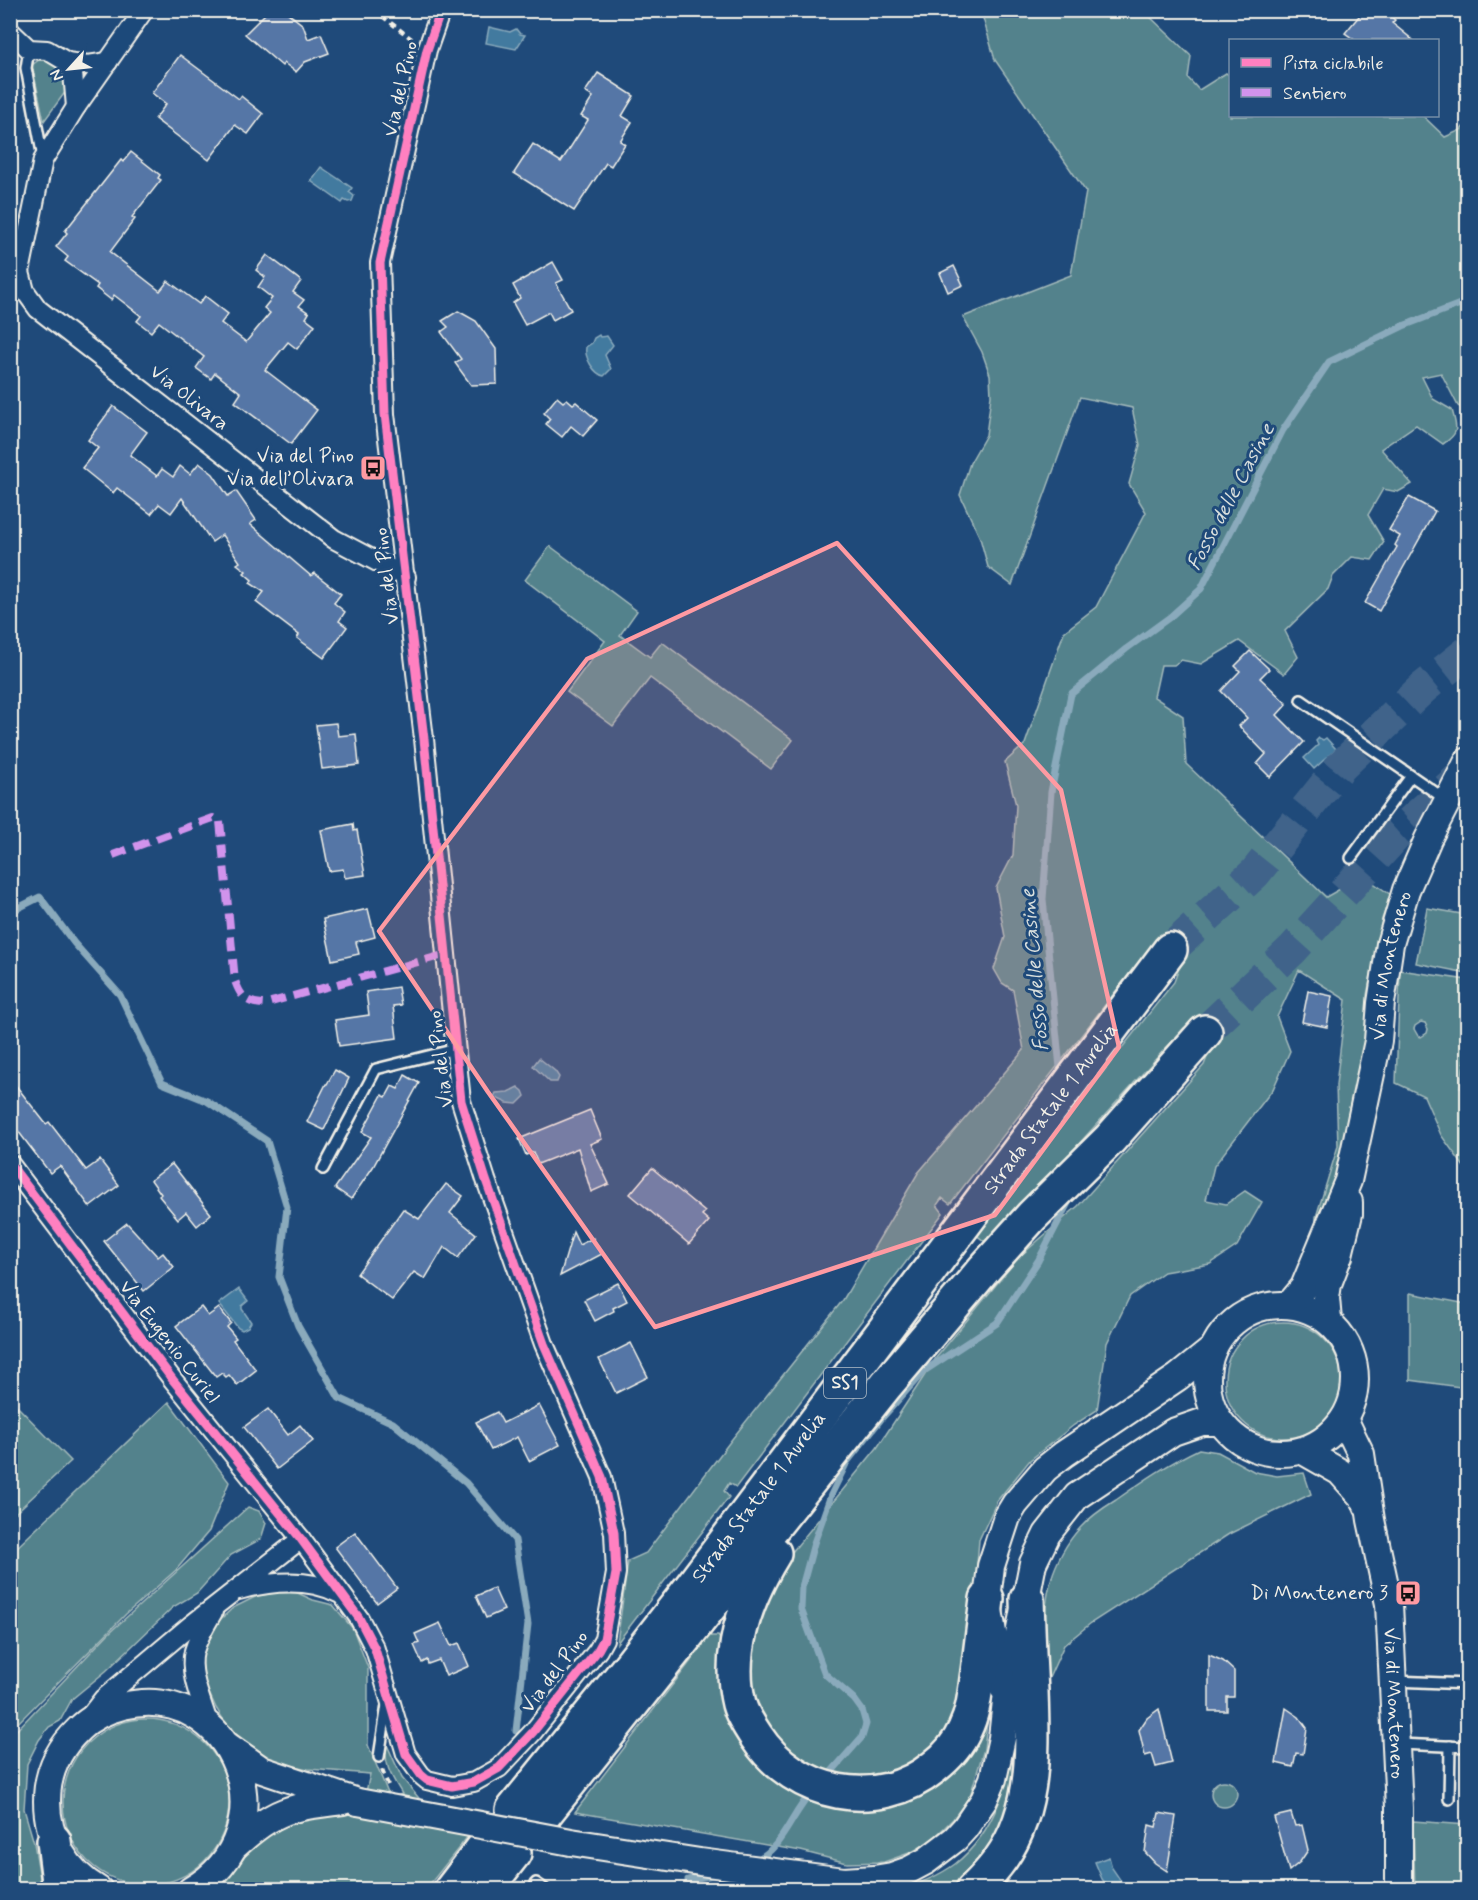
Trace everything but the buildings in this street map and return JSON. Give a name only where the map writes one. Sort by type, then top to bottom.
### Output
[{"type":"highway","name":"Strada Statale 1 Aurelia","points":[[1170,950],[625,1672],[528,1813],[587,1763],[886,1385],[1005,1245],[1110,1140],[1205,1032]]},
{"type":"highway","points":[[823,1465],[750,1597],[742,1619],[738,1644],[736,1674],[740,1705],[762,1746],[789,1771],[815,1785],[857,1794],[878,1794],[908,1785],[949,1756],[965,1730],[973,1707],[987,1599]]},
{"type":"highway","points":[[973,1890],[1011,1845],[1028,1796],[1031,1776],[1032,1724],[1027,1599]]},
{"type":"highway","points":[[54,1841],[60,1890]]},
{"type":"highway","points":[[451,1890],[499,1850],[485,1890]]},
{"type":"street","name":"Via Olivara","points":[[38,309],[25,291],[20,272],[43,160],[76,106],[144,10]]},
{"type":"street","name":"Via del Pino","points":[[301,1539],[359,1618],[375,1649],[406,1754],[427,1780],[452,1786],[485,1778],[499,1768],[598,1650],[604,1639],[616,1573],[614,1533],[602,1477],[544,1344],[486,1180],[461,1101],[406,577],[385,414],[380,263],[427,50],[441,10]]},
{"type":"street","points":[[10,31],[29,49],[47,50],[67,62],[88,65],[108,62]]},
{"type":"street","points":[[67,62],[72,73],[76,106]]},
{"type":"street","name":"Via Olivara","points":[[10,293],[38,309],[334,539],[406,577]]},
{"type":"street","name":"Via di Montenero","points":[[1289,1305],[1304,1287],[1348,1181],[1378,1041],[1390,944],[1406,890],[1467,761]]},
{"type":"street","name":"Via Eugenio Curiel","points":[[10,1164],[173,1380],[301,1539]]},
{"type":"street","name":"Via di Montenero","points":[[1328,1321],[1326,1298],[1349,1214],[1348,1181]]},
{"type":"street","points":[[1270,1305],[1289,1305],[1310,1311],[1328,1321],[1339,1332],[1353,1360],[1355,1375],[1351,1405],[1344,1419],[1319,1443],[1303,1451],[1284,1454],[1266,1452],[1248,1446],[1233,1436],[1220,1422],[1211,1405],[1207,1386],[1208,1367],[1213,1349],[1223,1333],[1236,1320],[1252,1310],[1270,1305]]},
{"type":"street","points":[[1006,1701],[987,1599],[990,1566],[1007,1517],[1026,1490],[1064,1454],[1178,1377],[1213,1349]]},
{"type":"street","name":"Via di Montenero","points":[[1344,1419],[1361,1454],[1371,1520],[1389,1604],[1399,1808],[1399,1890]]},
{"type":"street","points":[[85,1723],[108,1709],[135,1703],[161,1704],[187,1712],[262,1770],[353,1801],[571,1842],[797,1876],[844,1881],[892,1876],[926,1861],[955,1839],[975,1814],[993,1779],[1034,1563],[1047,1534],[1077,1496],[1173,1432],[1202,1422],[1220,1422]]},
{"type":"street","name":"Via di Montenero","points":[[1303,1451],[1340,1472],[1365,1500],[1371,1520]]},
{"type":"street","points":[[99,1890],[75,1872],[63,1857],[54,1841],[47,1815],[47,1789],[54,1764],[67,1741],[85,1723],[103,1699],[222,1600],[301,1539]]},
{"type":"street","points":[[234,1847],[242,1821],[243,1794],[238,1767],[217,1735],[193,1670],[194,1653],[203,1628],[222,1600],[248,1588],[278,1583],[316,1584],[341,1595]]},
{"type":"street","points":[[191,1890],[221,1867],[234,1847],[257,1825],[280,1813],[304,1806],[353,1801]]},
{"type":"lane","points":[[29,49],[26,68],[43,160]]},
{"type":"lane","points":[[1302,700],[1447,800]]},
{"type":"lane","points":[[1351,858],[1411,776]]},
{"type":"lane","points":[[323,1169],[376,1069],[456,1049]]},
{"type":"lane","points":[[1393,1681],[1467,1684]]},
{"type":"lane","points":[[379,1756],[388,1696]]},
{"type":"lane","points":[[1396,1744],[1467,1747]]},
{"type":"lane","points":[[1449,1799],[1450,1746]]},
{"type":"lane","points":[[536,1883],[546,1890]]},
{"type":"path","points":[[374,10],[427,50]]},
{"type":"highlighted area","points":[[837,543],[1061,790],[1119,1047],[995,1215],[655,1327],[488,1092],[379,931],[587,659]]},
{"type":"green space","points":[[981,11],[1144,11],[1191,56],[1188,78],[1199,90],[1226,73],[1229,75],[1229,117],[1424,117],[1445,137],[1461,130],[1467,122],[1467,411],[1458,406],[1441,373],[1422,377],[1433,399],[1452,410],[1456,426],[1455,433],[1443,444],[1416,425],[1381,449],[1412,484],[1398,492],[1383,489],[1368,515],[1384,542],[1372,560],[1352,557],[1333,576],[1328,589],[1285,631],[1298,657],[1284,674],[1239,641],[1201,664],[1181,660],[1174,665],[1161,665],[1154,697],[1183,716],[1186,764],[1326,897],[1363,876],[1391,895],[1382,919],[1367,995],[1367,1059],[1353,1260],[1343,1277],[1314,1265],[1316,1217],[1338,1146],[1336,1085],[1346,1000],[1299,970],[1277,1017],[1290,1051],[1273,1089],[1214,1166],[1206,1200],[1226,1204],[1245,1191],[1262,1202],[1237,1246],[1210,1264],[1164,1272],[1130,1296],[1107,1343],[1097,1410],[1030,1460],[997,1501],[979,1540],[966,1696],[944,1743],[893,1778],[864,1779],[826,1772],[792,1755],[765,1727],[749,1690],[752,1632],[779,1568],[877,1448],[936,1358],[1018,1258],[1078,1206],[1204,1065],[1211,1047],[1199,1022],[1184,1028],[988,1244],[975,1234],[1174,982],[1182,960],[1163,944],[1147,951],[950,1204],[942,1198],[937,1205],[943,1213],[736,1487],[729,1483],[724,1491],[729,1497],[617,1643],[628,1561],[646,1553],[732,1439],[843,1300],[918,1173],[1024,1050],[1013,990],[1002,983],[994,969],[1005,937],[996,888],[1013,855],[1016,805],[1005,762],[1025,744],[1064,632],[1096,607],[1146,512],[1129,484],[1140,445],[1132,408],[1080,397],[1012,585],[988,567],[980,538],[960,495],[970,463],[986,435],[991,396],[990,375],[982,352],[963,317],[1071,275],[1086,192],[995,60]]},
{"type":"green space","points":[[43,57],[64,68],[66,91],[44,121],[32,65]]},
{"type":"green space","points":[[550,546],[637,611],[620,635],[650,657],[662,642],[793,740],[771,769],[650,678],[613,726],[567,692],[605,641],[525,580]]},
{"type":"green space","points":[[1427,908],[1467,915],[1467,973],[1416,963]]},
{"type":"green space","points":[[1400,970],[1467,980],[1467,1046],[1460,1088],[1467,1090],[1467,1171],[1441,1135],[1424,1096],[1396,1083]],"holes":[[[1421,1022],[1425,1023],[1427,1033],[1421,1037],[1418,1036],[1414,1029],[1415,1026]]]},
{"type":"green space","points":[[1410,1293],[1467,1304],[1467,1388],[1410,1380]]},
{"type":"green space","points":[[1283,1322],[1305,1327],[1324,1339],[1336,1358],[1341,1380],[1336,1402],[1324,1421],[1305,1433],[1283,1438],[1261,1433],[1242,1421],[1230,1402],[1225,1380],[1230,1358],[1242,1339],[1261,1327]]},
{"type":"green space","points":[[11,1400],[71,1461],[11,1517]]},
{"type":"green space","points":[[169,1402],[229,1482],[209,1531],[176,1570],[126,1614],[11,1730],[11,1553]]},
{"type":"green space","points":[[1199,1449],[1218,1452],[1255,1472],[1277,1476],[1304,1473],[1311,1494],[1229,1534],[1091,1623],[1064,1645],[1049,1678],[1041,1677],[1048,1591],[1062,1552],[1092,1516],[1156,1473]]},
{"type":"green space","points":[[248,1507],[259,1511],[266,1523],[261,1539],[231,1555],[197,1593],[173,1607],[106,1671],[72,1699],[60,1721],[49,1727],[39,1740],[27,1764],[24,1809],[34,1843],[42,1889],[11,1889],[11,1736],[108,1634]]},
{"type":"green space","points":[[291,1590],[313,1600],[333,1605],[353,1629],[368,1668],[368,1745],[390,1798],[402,1794],[387,1765],[387,1745],[402,1778],[423,1803],[469,1835],[426,1889],[216,1889],[228,1880],[265,1829],[321,1808],[361,1815],[370,1774],[308,1769],[266,1760],[228,1727],[216,1708],[199,1666],[204,1640],[214,1625],[233,1608],[257,1596]]},
{"type":"green space","points":[[710,1636],[718,1636],[723,1643],[727,1713],[739,1741],[757,1765],[795,1790],[865,1808],[988,1714],[984,1749],[970,1796],[953,1819],[932,1840],[912,1852],[884,1862],[847,1863],[801,1851],[575,1812]]},
{"type":"green space","points":[[146,1719],[162,1720],[178,1725],[205,1743],[223,1770],[228,1786],[228,1818],[223,1834],[205,1861],[178,1879],[162,1884],[146,1885],[130,1884],[114,1879],[87,1861],[69,1834],[64,1818],[63,1802],[64,1786],[69,1770],[87,1743],[114,1725],[130,1720]]},
{"type":"green space","points":[[1017,1729],[1015,1812],[959,1889],[901,1890],[929,1879],[955,1864],[981,1836],[999,1803],[1010,1766]]},
{"type":"green space","points":[[1224,1781],[1233,1785],[1237,1794],[1233,1803],[1224,1807],[1215,1803],[1211,1794],[1215,1785]]},
{"type":"green space","points":[[1413,1821],[1467,1825],[1467,1889],[1415,1889]]},
{"type":"water","points":[[489,27],[510,32],[516,29],[520,34],[525,35],[516,49],[486,43]]},
{"type":"water","points":[[321,167],[352,188],[349,192],[354,196],[352,201],[344,200],[342,203],[311,181]]},
{"type":"water","points":[[599,335],[600,337],[607,336],[613,345],[605,355],[611,369],[604,376],[593,369],[586,351],[586,347]]},
{"type":"water","points":[[1319,738],[1323,740],[1326,738],[1336,749],[1314,769],[1304,758],[1318,745],[1316,741]]},
{"type":"water","points":[[539,1058],[555,1071],[559,1077],[557,1082],[550,1082],[533,1066]]},
{"type":"water","points":[[518,1087],[525,1096],[517,1104],[507,1103],[494,1097],[496,1093],[508,1092]]},
{"type":"water","points":[[239,1289],[248,1301],[242,1309],[251,1322],[242,1330],[219,1304]]},
{"type":"water","points":[[1109,1857],[1112,1868],[1121,1881],[1110,1890],[1102,1879],[1095,1862]]},
{"type":"waterway","name":"Fosso delle Casine","points":[[1060,1068],[1043,899],[1051,792],[1071,694],[1170,617],[1201,589],[1283,430],[1329,362],[1403,326],[1468,301]]},
{"type":"waterway","points":[[10,912],[40,897],[74,943],[120,995],[162,1083],[207,1101],[267,1141],[287,1207],[279,1277],[298,1326],[339,1398],[393,1423],[466,1483],[515,1540],[528,1624],[516,1731]]},
{"type":"waterway","name":"Fosso delle Casine","points":[[826,1778],[862,1737],[866,1724],[862,1710],[854,1699],[825,1674],[801,1609],[802,1587],[831,1495],[847,1462],[881,1419],[924,1371],[997,1323],[1038,1261],[1068,1203]]},
{"type":"waterway","name":"Fosso delle Casine","points":[[755,1861],[765,1855],[780,1839],[812,1792]]},
{"type":"waterway","name":"Fosso delle Casine","points":[[688,1880],[717,1874]]},
{"type":"tunnel","points":[[1170,950],[1255,873],[1340,767],[1423,688],[1468,652]]},
{"type":"tunnel","points":[[1205,1032],[1293,949],[1396,835],[1467,771]]},
{"type":"marked path","points":[[113,855],[213,818],[220,821],[235,981],[248,1001],[264,1004],[447,954]]},
{"type":"cycle path","points":[[10,1164],[173,1380],[301,1539],[359,1618],[375,1649],[406,1754],[421,1775],[427,1780],[452,1786],[474,1782],[499,1768],[533,1732],[598,1650],[604,1639],[616,1573],[614,1533],[602,1477],[544,1344],[486,1180],[461,1101],[424,739],[385,414],[380,263],[427,50],[441,10]]},
{"type":"place","name":"Via del Pino Via dell’Olivara","points":[[373,468]]},
{"type":"place","name":"Di Montenero 3","points":[[1408,1593]]}]
